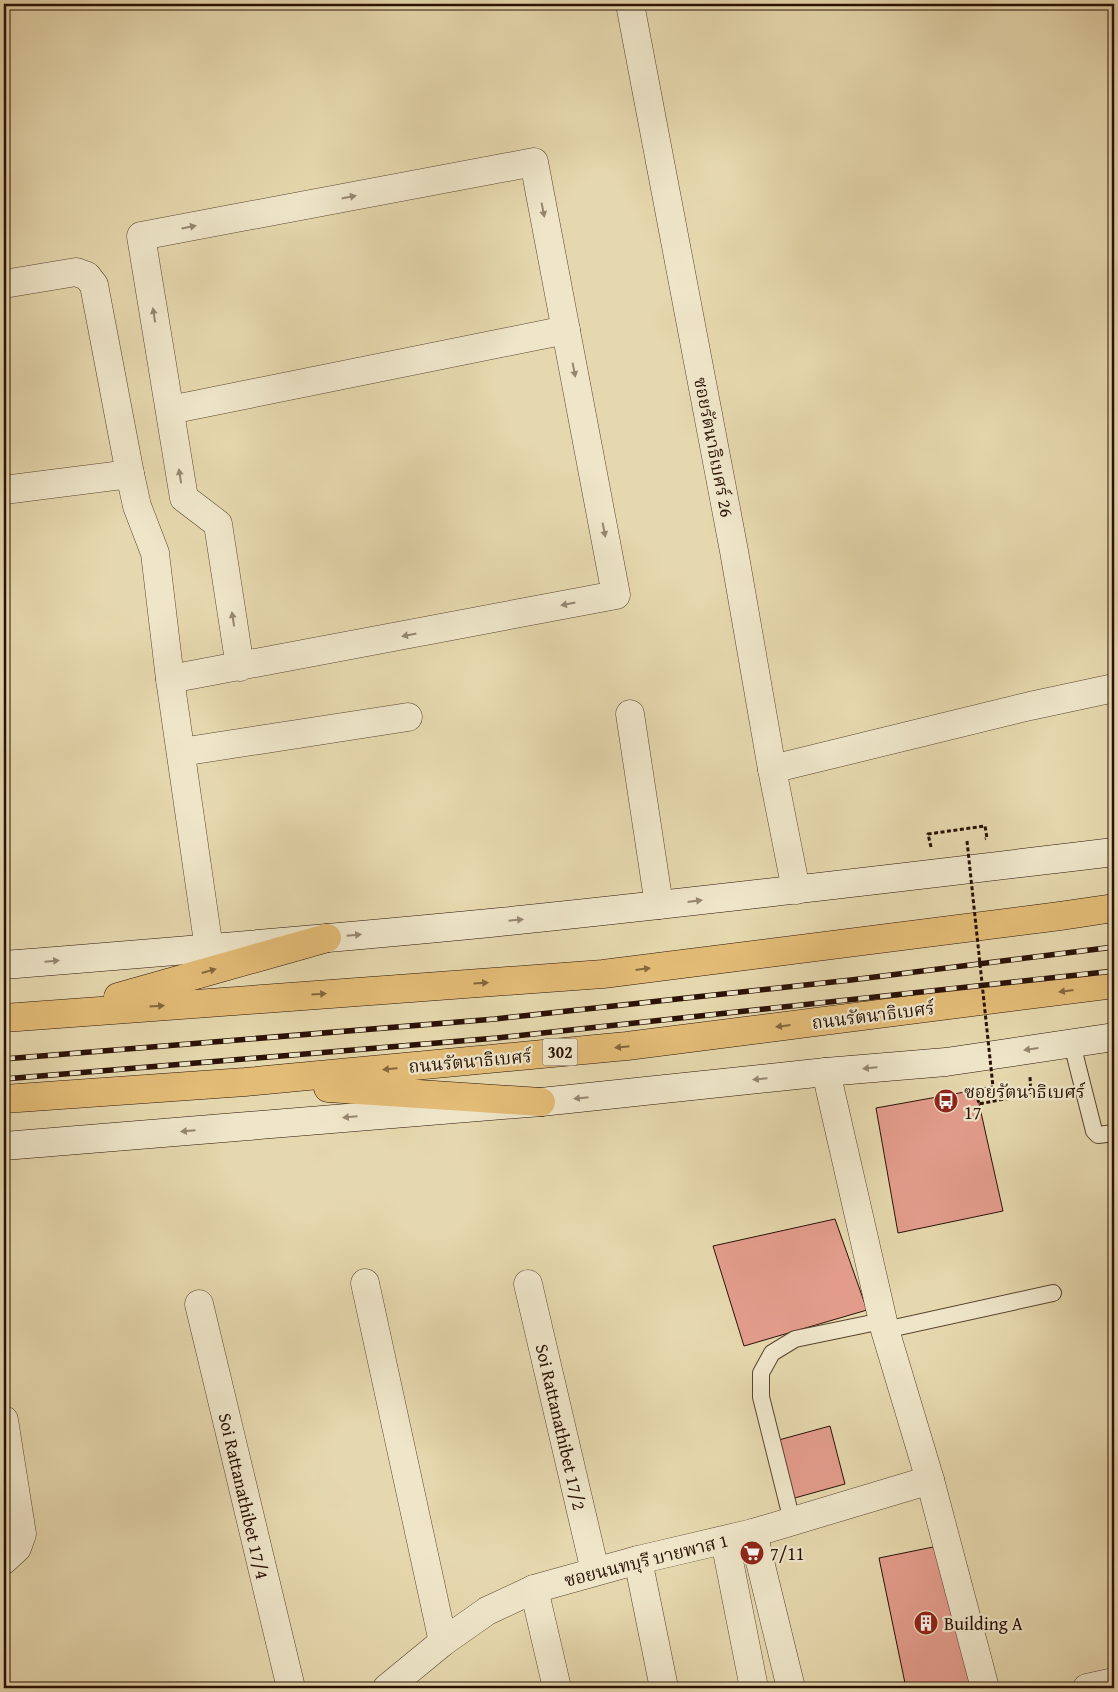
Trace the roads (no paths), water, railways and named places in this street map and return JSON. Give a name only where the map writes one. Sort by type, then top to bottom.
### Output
[{"type":"main road","points":[[4,1018],[603,974],[1114,908]]},
{"type":"main road","points":[[61,1013],[327,938]]},
{"type":"main road","name":"ถนนรัตนาธิเบศร์","points":[[4,1100],[245,1082],[626,1046],[1114,984]]},
{"type":"main road","points":[[245,1082],[541,1102]]},
{"type":"street","name":"ซอยรัตนาธิเบศร์ 26","points":[[630,4],[734,550],[772,770],[796,890]]},
{"type":"street","points":[[170,679],[240,667],[616,595],[534,162],[141,236],[184,498],[218,524],[240,667]]},
{"type":"street","points":[[4,284],[76,272],[87,276],[94,285],[137,506],[155,553],[170,679],[209,949]]},
{"type":"street","points":[[170,410],[566,330]]},
{"type":"street","points":[[4,490],[130,474]]},
{"type":"street","points":[[772,770],[1114,688]]},
{"type":"street","points":[[630,714],[659,906]]},
{"type":"street","points":[[181,752],[408,717]]},
{"type":"street","points":[[4,965],[209,949],[659,906],[1114,852]]},
{"type":"street","points":[[4,1146],[541,1102],[826,1072],[946,1062],[1114,1037]]},
{"type":"street","points":[[826,1072],[884,1325],[930,1480],[985,1688]]},
{"type":"street","points":[[365,1283],[443,1642]]},
{"type":"street","name":"Soi Rattanathibet 17/2","points":[[528,1284],[595,1571]]},
{"type":"street","name":"Soi Rattanathibet 17/4","points":[[199,1304],[291,1688]]},
{"type":"street","points":[[4,1420],[22,1534],[16,1548],[4,1560]]},
{"type":"street","name":"ซอยนนทบุรี บายพาส 1","points":[[387,1688],[443,1642],[488,1611],[534,1589],[638,1560],[725,1541],[930,1480]]},
{"type":"street","points":[[753,1533],[791,1688]]},
{"type":"street","points":[[725,1541],[754,1688]]},
{"type":"street","points":[[638,1560],[664,1688]]},
{"type":"street","points":[[534,1589],[557,1688]]},
{"type":"street","points":[[1087,1688],[1114,1682]]},
{"type":"lane","points":[[1072,1044],[1094,1131],[1098,1135],[1114,1133]]},
{"type":"lane","points":[[792,1521],[761,1397],[761,1374],[772,1353],[795,1339],[884,1325],[1053,1292]]},
{"type":"railway","points":[[4,1059],[495,1019],[851,980],[1114,947]]},
{"type":"railway","points":[[4,1079],[497,1038],[1114,971]]},
{"type":"place","name":"ซอยรัตนาธิเบศร์ 17","points":[[946,1101]]},
{"type":"place","name":"7/11","points":[[752,1553]]},
{"type":"place","name":"Building A","points":[[926,1623]]}]
